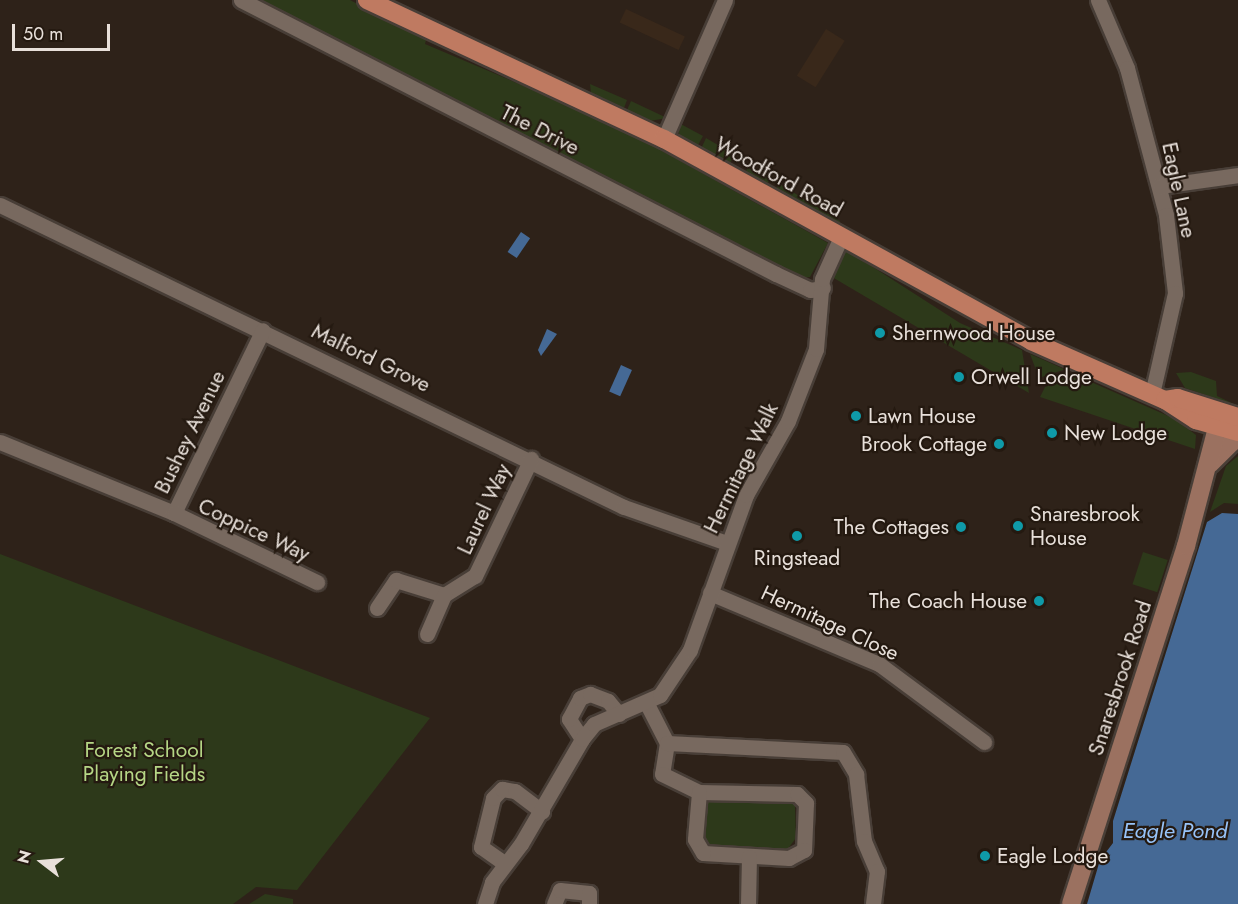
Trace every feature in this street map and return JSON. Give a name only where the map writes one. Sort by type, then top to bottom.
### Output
[{"type":"main road","name":"Woodford Road","points":[[377,2],[664,139],[1031,341],[1159,397],[1177,411],[1231,424]]},
{"type":"street","name":"The Drive","points":[[241,0],[776,274],[810,290],[823,288]]},
{"type":"street","points":[[664,139],[725,0]]},
{"type":"street","name":"Eagle Lane","points":[[1098,0],[1128,68],[1160,186],[1175,293],[1159,397]]},
{"type":"street","points":[[1160,186],[1238,175]]},
{"type":"street","name":"Malford Grove","points":[[0,205],[531,459],[624,507],[727,543]]},
{"type":"street","name":"Hermitage Walk","points":[[485,904],[504,863],[542,811],[582,739],[594,724],[646,704],[660,695],[690,650],[727,543],[804,381],[816,349],[823,288],[841,237]]},
{"type":"street","name":"Bushey Avenue","points":[[0,442],[174,513],[263,330]]},
{"type":"street","name":"Snaresbrook Road","points":[[1071,904],[1210,464],[1222,457],[1231,424]]},
{"type":"street","name":"Laurel Way","points":[[444,595],[475,576],[531,459]]},
{"type":"street","name":"Coppice Way","points":[[174,513],[317,582]]},
{"type":"street","points":[[377,608],[396,580],[444,595],[427,634]]},
{"type":"street","name":"Hermitage Close","points":[[710,593],[879,664],[984,742]]},
{"type":"street","points":[[582,739],[570,719],[580,698],[590,694],[608,701],[619,714]]},
{"type":"street","points":[[646,704],[666,743],[662,774],[699,792],[803,798],[804,850],[789,858],[709,855],[698,847],[699,792]]},
{"type":"street","points":[[666,743],[825,747],[843,752],[856,774],[864,841],[877,871],[873,904]]},
{"type":"street","points":[[504,863],[481,847],[493,798],[502,789],[515,791],[542,811]]},
{"type":"street","points":[[747,904],[749,857]]},
{"type":"street","points":[[554,904],[560,890],[589,893],[589,904]]},
{"type":"shaded area","points":[[626,9],[685,36],[679,50],[620,23]]},
{"type":"shaded area","points":[[826,29],[845,41],[816,87],[797,76]]},
{"type":"green space","points":[[258,0],[350,0],[426,40],[425,44],[616,125],[828,243],[810,277],[803,278]]},
{"type":"green space","points":[[590,84],[627,100],[624,108],[591,93]]},
{"type":"green space","points":[[631,101],[667,118],[650,121],[627,110]]},
{"type":"green space","points":[[677,122],[703,136],[697,147],[679,136]]},
{"type":"green space","points":[[706,138],[735,155],[730,163],[701,149]]},
{"type":"green space","points":[[749,165],[771,177],[768,183],[745,173]]},
{"type":"green space","points":[[778,183],[840,221],[840,223],[776,191]]},
{"type":"green space","points":[[848,251],[960,323],[1022,350],[1029,393],[832,277],[842,252]]},
{"type":"green space","points":[[1030,354],[1064,369],[1039,378]]},
{"type":"green space","points":[[1191,372],[1216,381],[1217,396],[1238,406],[1185,388],[1176,373]]},
{"type":"green space","points":[[1073,374],[1175,419],[1196,435],[1195,449],[1040,397],[1045,387]]},
{"type":"green space","points":[[1238,456],[1238,504],[1224,503],[1210,512],[1226,466]]},
{"type":"green space","points":[[1143,552],[1168,560],[1157,592],[1132,584]]},
{"type":"green space","name":"Forest School Playing Fields","points":[[0,554],[430,718],[297,890],[256,887],[233,904],[0,904]]},
{"type":"green space","points":[[786,798],[795,804],[796,838],[787,850],[705,844],[700,837],[706,799]]},
{"type":"green space","points":[[265,894],[293,899],[293,904],[249,904]]},
{"type":"water","points":[[521,232],[530,238],[517,258],[508,252]]},
{"type":"water","points":[[547,329],[557,334],[541,356],[538,350]]},
{"type":"water","points":[[621,365],[632,370],[620,396],[609,391]]},
{"type":"water","name":"Eagle Pond","points":[[1222,513],[1238,514],[1238,904],[1087,904],[1100,860],[1113,843],[1113,821],[1207,522]]},
{"type":"place","name":"Shernwood House","points":[[880,333]]},
{"type":"place","name":"Orwell Lodge","points":[[959,377]]},
{"type":"place","name":"Lawn House","points":[[856,416]]},
{"type":"place","name":"New Lodge","points":[[1052,433]]},
{"type":"place","name":"Brook Cottage","points":[[999,444]]},
{"type":"place","name":"Snaresbrook House","points":[[1018,526]]},
{"type":"place","name":"The Cottages","points":[[961,527]]},
{"type":"place","name":"Ringstead","points":[[797,536]]},
{"type":"place","name":"The Coach House","points":[[1039,601]]},
{"type":"place","name":"Eagle Lodge","points":[[985,856]]}]
